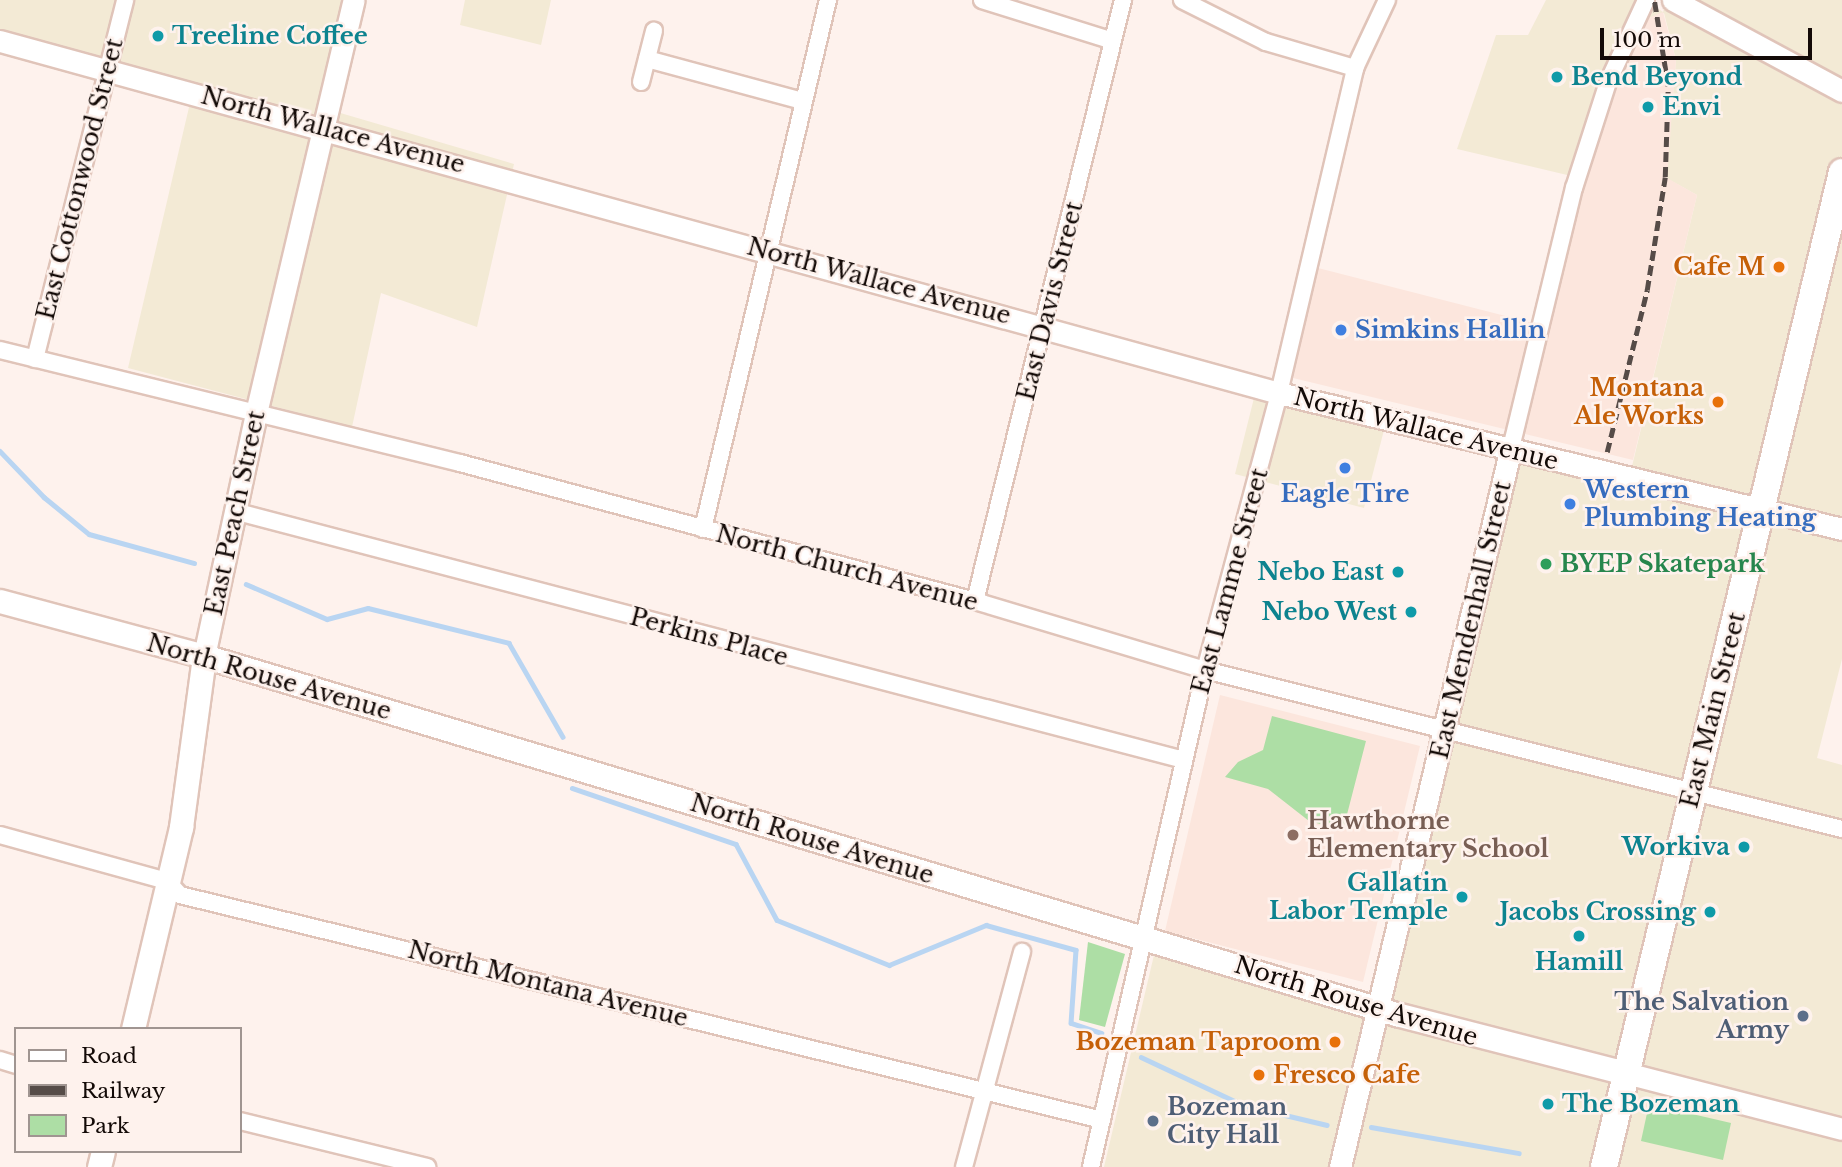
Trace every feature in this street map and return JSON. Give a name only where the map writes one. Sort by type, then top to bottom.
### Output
[{"type":"highway","name":"East Main Street","points":[[1604,1167],[1842,172]]},
{"type":"main road","name":"North Rouse Avenue","points":[[0,601],[204,656],[1377,1008],[1626,1073]]},
{"type":"main road","name":"East Peach Street","points":[[133,1027],[181,827],[204,656]]},
{"type":"street","name":"East Cottonwood Street","points":[[35,359],[125,0]]},
{"type":"street","name":"East Peach Street","points":[[204,656],[256,413],[355,0]]},
{"type":"street","points":[[703,529],[828,0]]},
{"type":"street","points":[[982,0],[1113,41]]},
{"type":"street","name":"East Davis Street","points":[[975,601],[1123,0]]},
{"type":"street","points":[[1182,0],[1266,42],[1355,68]]},
{"type":"street","name":"East Lamme Street","points":[[1091,1167],[1206,670],[1279,393],[1355,68],[1387,0]]},
{"type":"street","name":"East Mendenhall Street","points":[[1340,1167],[1573,188],[1608,82],[1646,0]]},
{"type":"street","points":[[1673,0],[1842,91]]},
{"type":"street","points":[[641,82],[654,31]]},
{"type":"street","name":"North Wallace Avenue","points":[[0,41],[1279,393],[1510,452],[1842,529]]},
{"type":"street","points":[[647,60],[803,101]]},
{"type":"street","name":"North Church Avenue","points":[[0,350],[256,413],[703,529],[975,601],[1206,670],[1444,732],[1842,829]]},
{"type":"street","name":"Perkins Place","points":[[234,511],[1185,760]]},
{"type":"street","name":"North Montana Avenue","points":[[0,835],[167,881],[180,895],[1102,1121]]},
{"type":"street","points":[[964,1167],[1022,952]]},
{"type":"street","points":[[1626,1073],[1842,1129]]},
{"type":"street","points":[[242,1121],[427,1167]]},
{"type":"shaded area","points":[[0,0],[345,0],[320,107],[514,164],[477,327],[381,293],[352,427],[128,368],[190,103],[0,54]]},
{"type":"shaded area","points":[[465,0],[551,0],[541,45],[460,25]]},
{"type":"shaded area","points":[[1546,0],[1645,0],[1663,12],[1667,0],[1842,0],[1842,659],[1817,758],[1842,765],[1842,1167],[1104,1167],[1154,955],[1383,1019],[1519,460],[1628,483],[1697,195],[1666,178],[1676,60],[1664,13],[1649,18],[1616,85],[1584,179],[1457,149],[1496,35],[1528,35]]},
{"type":"shaded area","points":[[1663,12],[1676,60],[1667,178],[1697,195],[1633,460],[1293,378],[1318,268],[1548,327],[1584,179],[1616,85],[1649,18]]},
{"type":"shaded area","points":[[1254,398],[1384,430],[1364,508],[1235,474]]},
{"type":"shaded area","name":"Hawthorne Elementary School","points":[[1220,695],[1420,746],[1363,982],[1165,931]]},
{"type":"green space","points":[[1272,716],[1366,741],[1343,830],[1309,821],[1268,789],[1225,777],[1238,762],[1263,750]]},
{"type":"green space","points":[[1088,942],[1125,954],[1105,1027],[1079,1020]]},
{"type":"green space","points":[[1649,1104],[1731,1123],[1723,1160],[1641,1141]]},
{"type":"waterway","points":[[0,451],[44,497],[89,534],[194,563]]},
{"type":"waterway","points":[[246,584],[327,619],[368,608],[509,643],[563,737]]},
{"type":"waterway","points":[[572,788],[736,844],[777,920],[889,965],[986,925],[1076,950],[1071,1023],[1101,1033]]},
{"type":"waterway","points":[[1141,1057],[1243,1105],[1327,1125]]},
{"type":"waterway","points":[[1371,1127],[1519,1153]]},
{"type":"railway","points":[[1607,452],[1647,290],[1665,177],[1668,86],[1654,0]]},
{"type":"place","name":"Treeline Coffee","points":[[158,36]]},
{"type":"place","name":"Bend Beyond","points":[[1557,77]]},
{"type":"place","name":"Envi","points":[[1648,107]]},
{"type":"place","name":"Cafe M","points":[[1779,267]]},
{"type":"place","name":"Simkins Hallin","points":[[1341,330]]},
{"type":"place","name":"Montana Ale Works","points":[[1718,402]]},
{"type":"place","name":"Eagle Tire","points":[[1345,468]]},
{"type":"place","name":"Western Plumbing Heating","points":[[1570,504]]},
{"type":"place","name":"BYEP Skatepark","points":[[1546,564]]},
{"type":"place","name":"Nebo East","points":[[1398,572]]},
{"type":"place","name":"Nebo West","points":[[1411,612]]},
{"type":"place","name":"Hawthorne Elementary School","points":[[1293,835]]},
{"type":"place","name":"Workiva","points":[[1744,847]]},
{"type":"place","name":"Gallatin Labor Temple","points":[[1462,897]]},
{"type":"place","name":"Jacobs Crossing","points":[[1710,912]]},
{"type":"place","name":"Hamill","points":[[1579,936]]},
{"type":"place","name":"The Salvation Army","points":[[1803,1016]]},
{"type":"place","name":"Bozeman Taproom","points":[[1335,1042]]},
{"type":"place","name":"Fresco Cafe","points":[[1259,1075]]},
{"type":"place","name":"The Bozeman","points":[[1548,1104]]},
{"type":"place","name":"Bozeman City Hall","points":[[1153,1121]]}]
